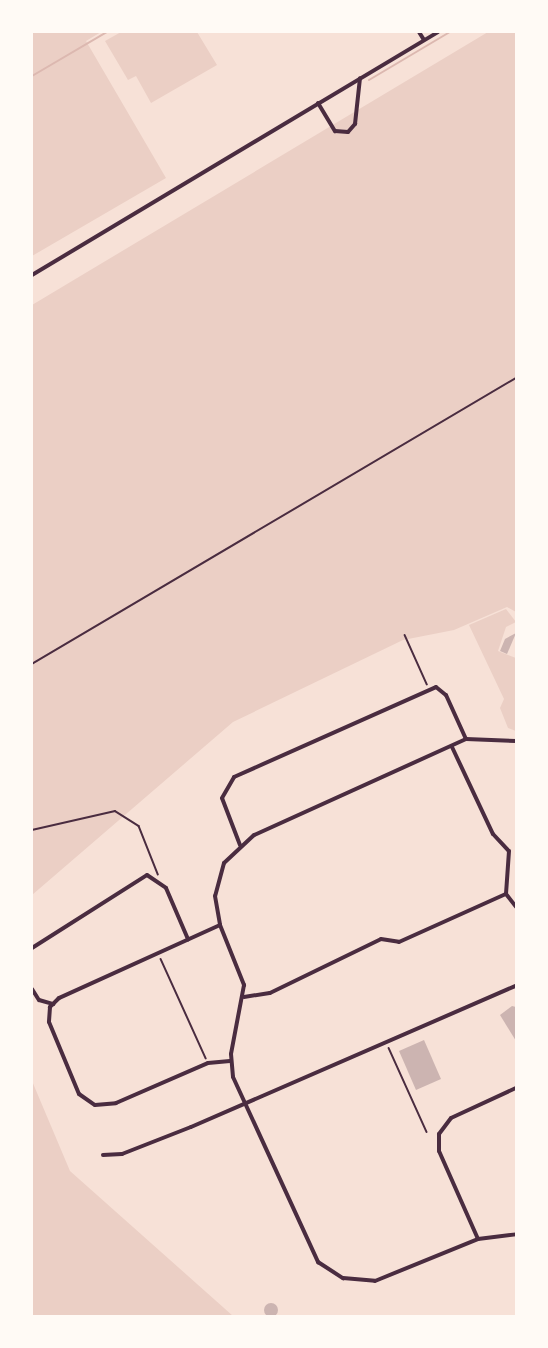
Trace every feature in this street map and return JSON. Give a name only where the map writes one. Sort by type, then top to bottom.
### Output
[{"type":"street","points":[[419,32],[424,40]]},
{"type":"street","points":[[32,275],[438,32]]},
{"type":"street","points":[[318,103],[335,131],[348,132],[355,124],[361,77]]},
{"type":"street","points":[[240,845],[223,806],[230,780],[429,688],[443,689],[466,740]]},
{"type":"street","points":[[516,741],[466,740],[240,845],[216,883],[220,925],[241,974],[244,997],[230,1061],[244,1104],[309,1250],[336,1275],[362,1281],[388,1278],[478,1239],[516,1234]]},
{"type":"street","points":[[452,747],[493,834],[509,851],[506,894],[516,907]]},
{"type":"street","points":[[32,948],[138,878],[158,878],[188,939]]},
{"type":"street","points":[[244,997],[270,993],[381,939],[399,942],[506,894]]},
{"type":"street","points":[[32,989],[39,1000],[52,1004],[158,952],[220,925]]},
{"type":"street","points":[[103,1155],[122,1154],[244,1104],[516,986]]},
{"type":"street","points":[[52,1004],[50,1030],[79,1094],[90,1104],[116,1103],[208,1063],[230,1061]]},
{"type":"street","points":[[478,1239],[439,1151],[439,1134],[451,1118],[516,1088]]},
{"type":"path","points":[[32,664],[516,378]]},
{"type":"path","points":[[405,635],[429,688]]},
{"type":"path","points":[[32,830],[115,810],[139,826],[158,878]]},
{"type":"path","points":[[158,952],[208,1063]]},
{"type":"path","points":[[386,1043],[427,1132]]},
{"type":"shaded area","points":[[32,32],[101,32],[86,41],[166,178],[32,256]]},
{"type":"shaded area","points":[[121,32],[197,32],[217,65],[151,103],[136,76],[128,80],[105,41]]},
{"type":"shaded area","points":[[488,32],[516,32],[516,612],[507,607],[454,630],[403,640],[233,722],[32,895],[32,305]]},
{"type":"shaded area","points":[[506,609],[516,622],[506,627],[498,651],[516,658],[516,731],[508,728],[500,708],[504,699],[469,625]]},
{"type":"shaded area","points":[[32,1081],[70,1171],[233,1316],[32,1316]]},
{"type":"building","points":[[516,633],[507,654],[500,651],[505,639]]},
{"type":"building","points":[[512,1006],[516,1007],[516,1041],[500,1015]]},
{"type":"building","points":[[424,1040],[441,1079],[416,1090],[399,1051]]},
{"type":"building","points":[[271,1303],[276,1305],[278,1310],[276,1315],[271,1317],[266,1315],[264,1310],[266,1305]]},
{"type":"waterway","points":[[32,76],[107,32]]},
{"type":"waterway","points":[[369,80],[450,32]]}]
